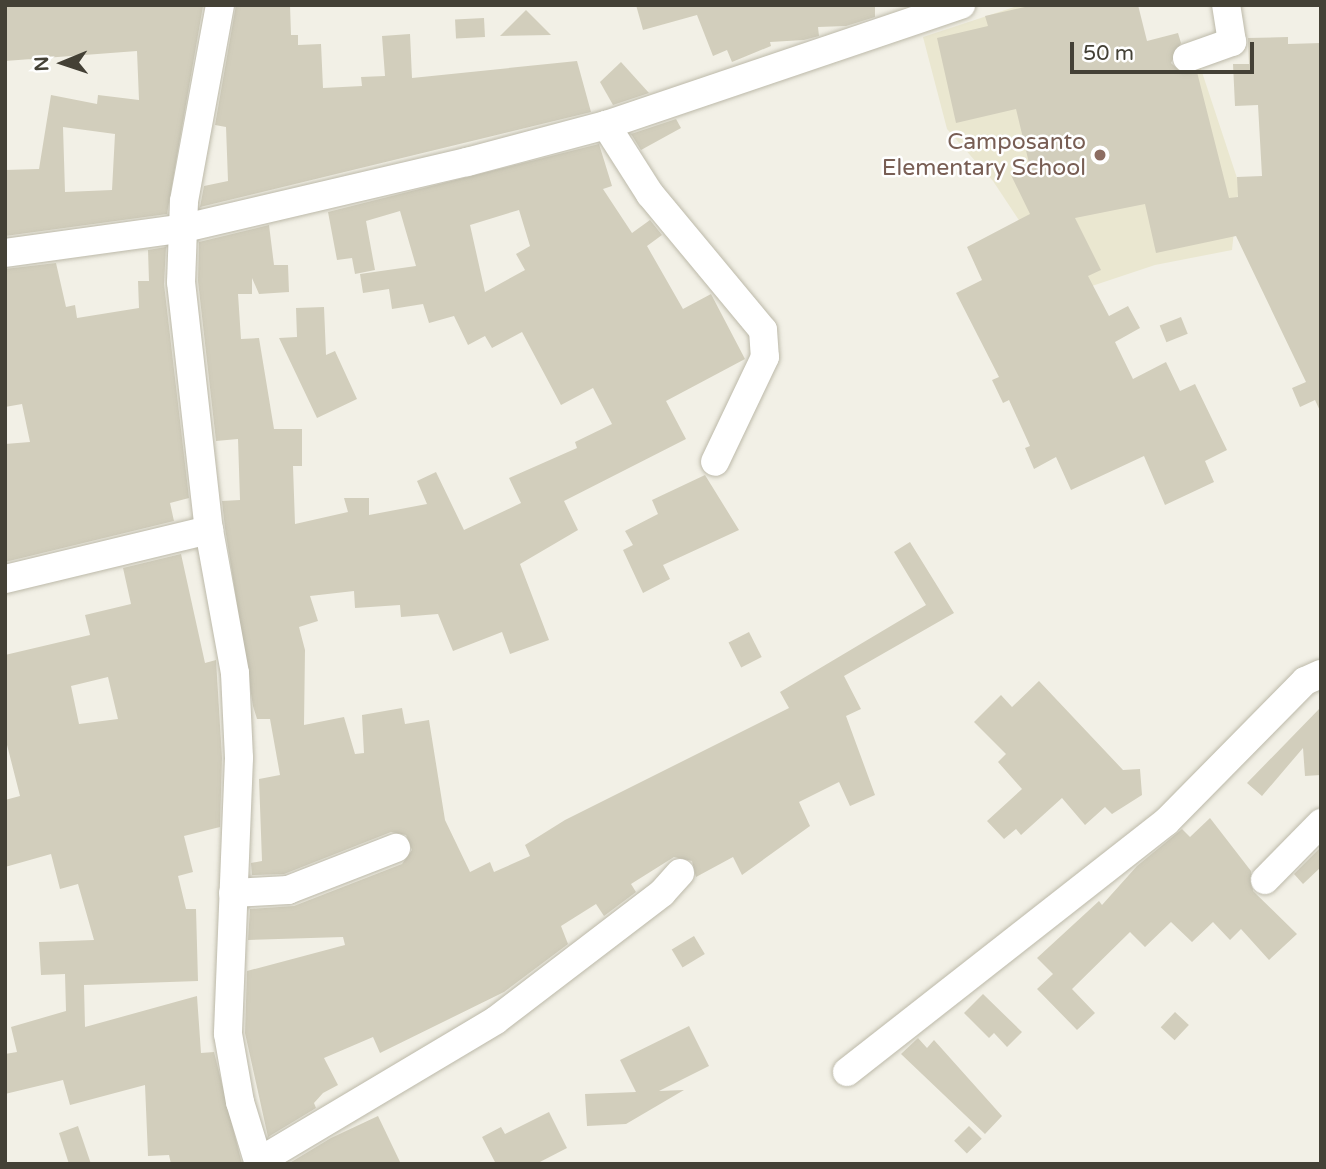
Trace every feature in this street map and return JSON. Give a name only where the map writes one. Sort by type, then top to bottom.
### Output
[{"type":"street","points":[[220,5],[184,201],[183,296],[209,530],[237,711],[228,1034],[240,1102],[258,1163],[496,1020],[662,893],[680,873]]},
{"type":"street","points":[[5,253],[185,228],[606,125],[961,5]]},
{"type":"street","points":[[1186,58],[1232,42],[1226,5]]},
{"type":"street","points":[[606,125],[650,194],[763,330],[765,357],[715,462]]},
{"type":"street","points":[[5,579],[209,530]]},
{"type":"street","points":[[847,1072],[1166,822],[1305,681],[1321,674]]},
{"type":"street","points":[[1265,880],[1321,823]]},
{"type":"street","points":[[233,893],[288,890],[396,848]]},
{"type":"shaded area","name":"Camposanto Elementary School","points":[[1020,5],[1049,5],[1073,100],[1198,60],[1239,184],[1232,250],[1155,265],[1068,294],[993,181],[947,129],[923,37]]},
{"type":"building","points":[[5,5],[203,6],[167,214],[5,236],[5,170],[39,169],[51,95],[97,104],[98,95],[139,100],[137,51],[5,61]],"holes":[[[63,127],[115,134],[112,190],[65,192]]]},
{"type":"building","points":[[236,5],[290,5],[291,35],[298,35],[298,45],[321,44],[323,88],[362,86],[361,77],[385,76],[382,36],[410,34],[412,78],[577,61],[591,112],[200,207],[204,186],[228,181],[226,127],[215,125]]},
{"type":"building","points":[[636,5],[875,5],[875,17],[846,26],[818,27],[819,36],[804,40],[770,42],[771,46],[732,62],[727,50],[713,56],[697,15],[643,30]]},
{"type":"building","points":[[1034,5],[1138,5],[1147,41],[1178,33],[1181,43],[1171,63],[1183,74],[1197,72],[1229,198],[1238,197],[1237,177],[1262,176],[1258,105],[1235,106],[1233,64],[1249,64],[1248,38],[1288,37],[1288,44],[1321,43],[1321,413],[1315,400],[1300,407],[1292,388],[1306,382],[1236,236],[1156,253],[1145,204],[1075,218],[1101,270],[1088,276],[1109,316],[1128,306],[1140,328],[1115,342],[1133,379],[1166,362],[1180,391],[1195,384],[1227,450],[1205,461],[1214,482],[1165,505],[1144,456],[1071,490],[1056,457],[1034,469],[1025,448],[1030,446],[1009,400],[1003,403],[992,380],[999,377],[956,293],[982,280],[967,247],[1030,214],[1010,173],[1029,163],[1016,109],[956,123],[937,38],[988,26],[985,16]]},
{"type":"building","points":[[526,10],[551,35],[500,36]]},
{"type":"building","points":[[484,18],[485,37],[456,38],[455,20]]},
{"type":"building","points":[[621,62],[649,93],[613,105],[600,82]]},
{"type":"building","points":[[676,119],[681,128],[641,150],[631,134]]},
{"type":"building","points":[[599,144],[612,186],[603,189],[632,233],[650,220],[662,235],[647,246],[683,309],[711,294],[745,359],[666,401],[686,439],[564,501],[578,530],[520,564],[549,640],[510,654],[502,632],[453,651],[438,614],[401,617],[400,605],[355,608],[354,591],[310,596],[318,621],[299,627],[305,650],[304,725],[344,717],[355,754],[364,753],[362,715],[402,708],[405,724],[429,720],[445,820],[470,872],[490,862],[494,872],[530,856],[525,845],[565,820],[789,708],[780,692],[926,605],[894,552],[910,542],[954,613],[844,676],[861,709],[846,716],[875,795],[850,806],[839,782],[799,802],[810,826],[742,875],[733,857],[696,877],[692,861],[674,857],[631,884],[636,892],[604,916],[596,904],[561,926],[568,944],[504,992],[380,1053],[373,1037],[324,1058],[338,1085],[323,1093],[314,1103],[316,1108],[268,1137],[245,1033],[247,971],[345,945],[343,937],[248,940],[250,909],[294,906],[402,864],[412,850],[406,835],[391,832],[284,874],[252,875],[251,863],[262,861],[259,779],[280,775],[270,719],[257,719],[253,706],[225,528],[222,501],[240,500],[238,439],[216,441],[198,281],[199,242],[269,225],[274,265],[288,265],[289,292],[259,294],[252,278],[252,294],[238,294],[241,339],[259,338],[274,429],[302,429],[302,466],[293,466],[295,524],[348,512],[344,498],[369,498],[369,515],[427,504],[417,481],[436,472],[464,530],[521,503],[509,478],[577,448],[575,442],[612,424],[593,388],[561,405],[522,332],[492,348],[485,336],[468,345],[454,316],[429,323],[423,304],[392,309],[389,289],[363,293],[360,274],[416,266],[400,211],[366,221],[375,270],[355,274],[352,258],[337,260],[328,212]],"holes":[[[519,210],[530,246],[516,254],[525,270],[485,292],[470,225]]]},
{"type":"building","points":[[166,247],[164,284],[189,498],[170,503],[174,521],[5,562],[5,444],[30,442],[22,404],[5,407],[5,269],[56,263],[66,307],[75,305],[77,318],[139,308],[138,281],[149,281],[148,250]]},
{"type":"building","points":[[324,307],[326,355],[335,351],[357,399],[317,418],[279,338],[297,337],[296,308]]},
{"type":"building","points":[[1181,317],[1188,334],[1166,342],[1160,326]]},
{"type":"building","points":[[705,475],[739,530],[663,565],[670,579],[643,593],[623,550],[633,545],[625,531],[658,514],[652,500]]},
{"type":"building","points":[[181,554],[205,663],[216,660],[222,758],[220,827],[184,836],[193,872],[178,876],[186,909],[196,909],[198,981],[84,985],[85,1027],[197,996],[201,1053],[214,1052],[242,1164],[171,1164],[169,1155],[148,1156],[145,1085],[70,1105],[63,1080],[5,1094],[5,1054],[17,1052],[11,1027],[66,1011],[65,974],[41,975],[39,942],[94,940],[78,884],[60,889],[51,854],[5,867],[5,800],[20,796],[5,737],[5,655],[90,635],[85,615],[131,604],[123,568]],"holes":[[[108,677],[118,719],[79,724],[71,686]]]},
{"type":"building","points":[[749,632],[762,657],[741,667],[729,642]]},
{"type":"building","points":[[1039,681],[1123,770],[1140,769],[1142,795],[1112,814],[1105,807],[1085,825],[1062,798],[1021,835],[1016,829],[1004,839],[987,821],[1022,789],[998,762],[1006,754],[974,722],[1001,695],[1012,707]]},
{"type":"building","points":[[1321,707],[1321,775],[1305,776],[1303,748],[1262,796],[1247,783]]},
{"type":"building","points":[[1210,818],[1251,871],[1253,891],[1297,934],[1269,960],[1241,929],[1230,940],[1213,922],[1192,942],[1171,922],[1145,947],[1130,932],[1072,989],[1095,1013],[1077,1030],[1037,989],[1053,974],[1037,958],[1099,901],[1102,905],[1137,866],[1182,829],[1190,837]]},
{"type":"building","points":[[1321,847],[1321,867],[1303,884],[1294,874]]},
{"type":"building","points":[[694,936],[705,954],[683,967],[672,949]]},
{"type":"building","points":[[983,994],[1022,1032],[1007,1047],[994,1033],[989,1038],[964,1013]]},
{"type":"building","points":[[1175,1012],[1189,1025],[1175,1040],[1161,1027]]},
{"type":"building","points":[[689,1026],[709,1066],[659,1091],[684,1090],[626,1124],[587,1126],[585,1094],[636,1092],[620,1060]]},
{"type":"building","points":[[918,1038],[927,1048],[934,1040],[1002,1116],[985,1134],[901,1054]]},
{"type":"building","points":[[549,1112],[567,1148],[536,1164],[496,1164],[482,1137],[501,1127],[505,1134]]},
{"type":"building","points":[[378,1116],[401,1164],[288,1164],[331,1138]]},
{"type":"building","points":[[78,1126],[91,1164],[69,1164],[59,1133]]},
{"type":"building","points":[[969,1126],[982,1139],[967,1154],[954,1141]]},
{"type":"place","name":"Camposanto Elementary School","points":[[1100,155]]}]
